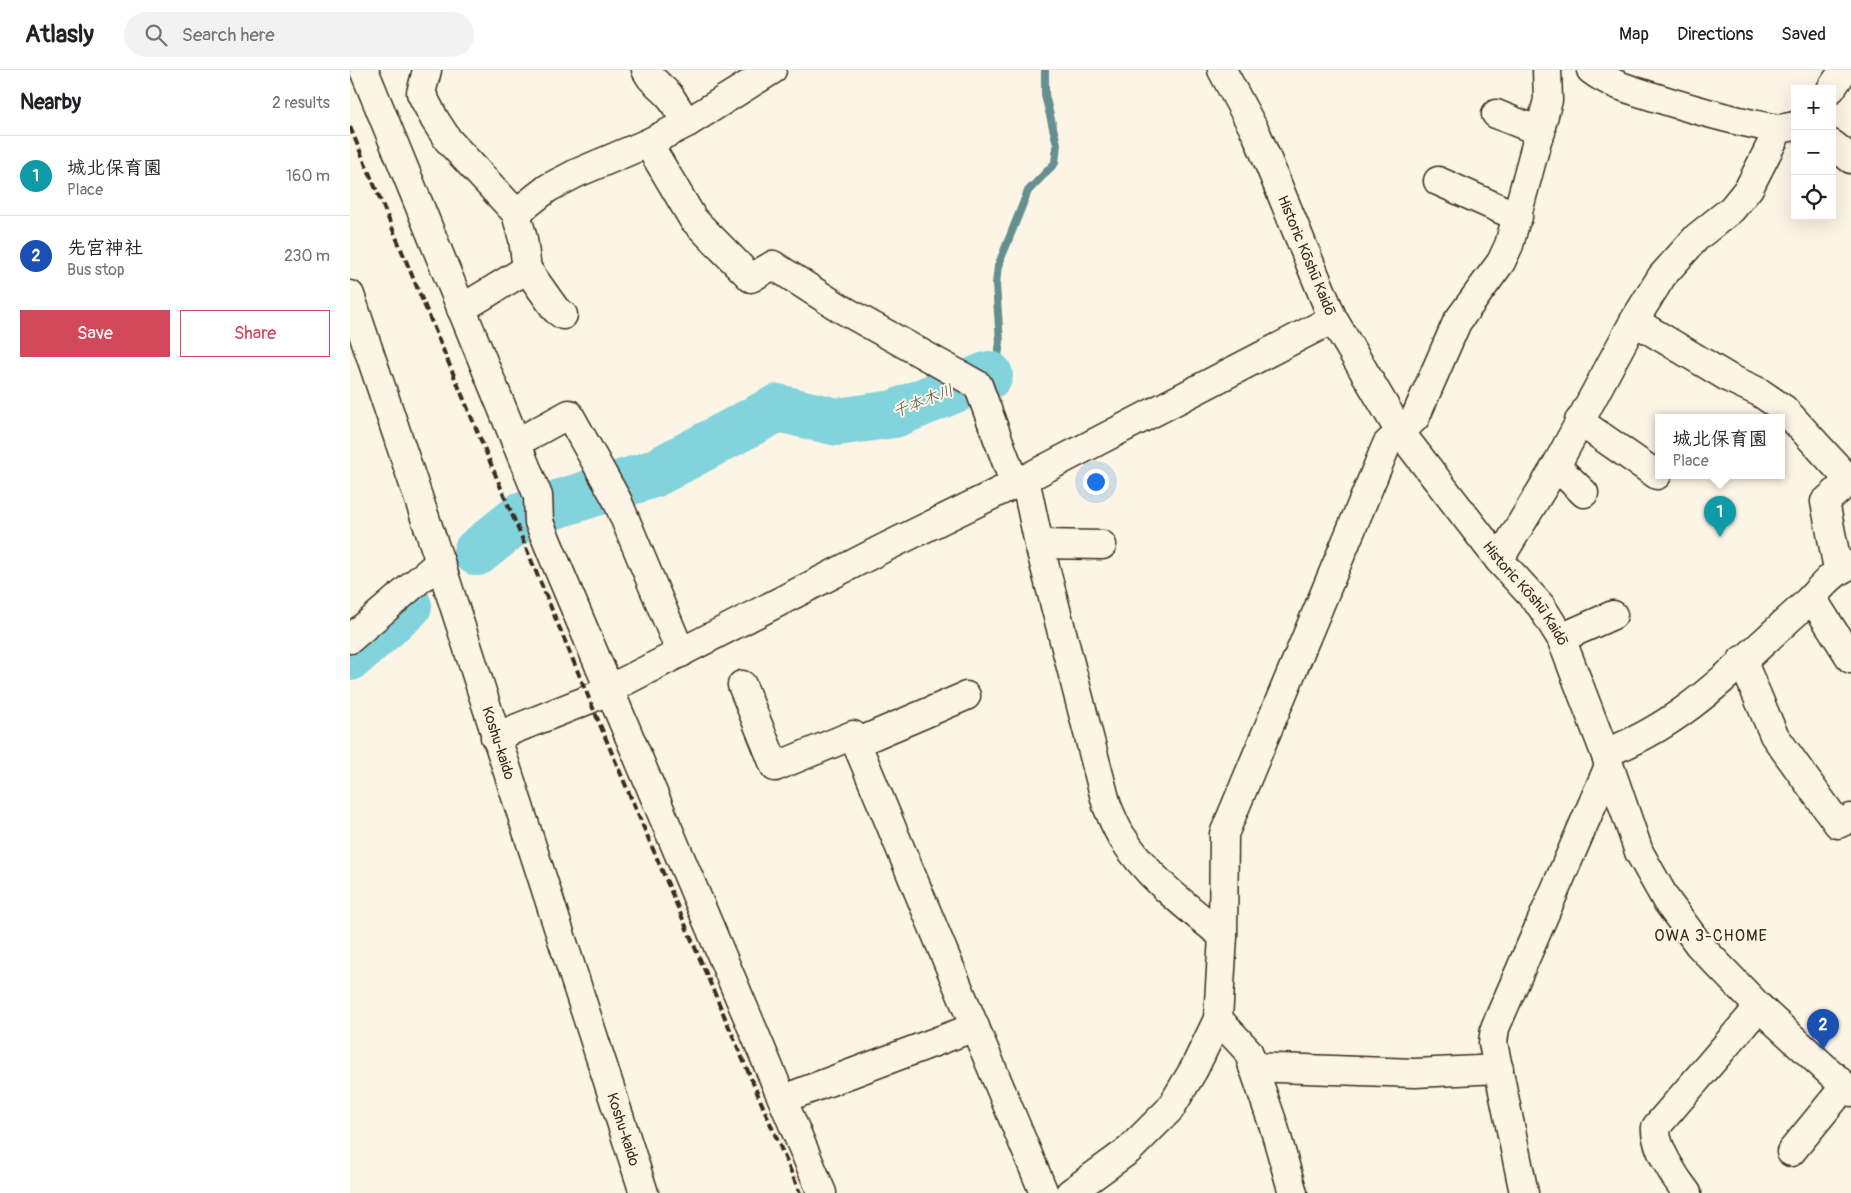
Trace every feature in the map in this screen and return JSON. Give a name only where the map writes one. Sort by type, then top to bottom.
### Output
[{"type":"main road","points":[[364,70],[516,444],[538,509],[610,688],[822,1193]]},
{"type":"main road","points":[[427,70],[421,93],[435,120],[448,140],[516,213],[523,239],[527,269],[556,310],[564,315]]},
{"type":"main road","points":[[646,70],[651,78],[669,95],[687,123]]},
{"type":"main road","points":[[516,213],[548,188],[577,173],[648,143],[687,123],[772,70]]},
{"type":"main road","name":"Historic Kōshū Kaidō","points":[[1222,70],[1257,135],[1333,319],[1400,432],[1499,560],[1540,606],[1561,638],[1640,852],[1666,900],[1699,946],[1759,1008],[1848,1089]]},
{"type":"main road","points":[[1070,1193],[1129,1150],[1170,1109],[1194,1069],[1218,1020],[1223,936],[1224,834],[1387,444],[1415,418],[1457,322],[1501,262],[1509,245],[1541,132],[1548,100],[1547,70]]},
{"type":"main road","points":[[1499,560],[1556,466],[1634,321],[1668,270],[1697,238],[1732,209],[1749,188],[1787,128],[1747,124],[1696,110],[1611,83],[1591,70]]},
{"type":"main road","points":[[1834,85],[1844,70]]},
{"type":"main road","points":[[1496,114],[1541,132]]},
{"type":"main road","points":[[648,143],[693,219],[751,278],[773,265],[840,308],[978,385],[1020,482],[1039,544],[1088,740],[1107,806],[1121,837],[1143,865],[1186,906],[1223,936]]},
{"type":"main road","points":[[1836,147],[1851,158]]},
{"type":"main road","points":[[1438,181],[1518,217]]},
{"type":"main road","points":[[461,309],[527,269]]},
{"type":"main road","name":"Koshu-kaido","points":[[350,296],[440,562],[644,1193]]},
{"type":"main road","points":[[496,737],[590,699],[884,548],[1020,482],[1333,319]]},
{"type":"main road","points":[[1524,1193],[1493,1043],[1495,1028],[1607,760],[1630,744],[1658,729],[1697,702],[1844,567],[1825,502],[1850,480],[1784,409],[1759,392],[1729,378],[1634,321]]},
{"type":"main road","points":[[516,444],[569,414],[617,500],[682,653]]},
{"type":"main road","points":[[1579,421],[1655,474]]},
{"type":"main road","points":[[1556,466],[1584,493]]},
{"type":"main road","points":[[1039,544],[1102,545]]},
{"type":"main road","points":[[352,633],[440,562]]},
{"type":"main road","points":[[1812,598],[1851,659]]},
{"type":"main road","points":[[1561,638],[1613,615]]},
{"type":"main road","points":[[1742,660],[1774,735],[1838,824],[1851,818]]},
{"type":"main road","points":[[742,684],[775,767],[853,736],[1044,1193]]},
{"type":"main road","points":[[856,742],[966,696]]},
{"type":"main road","points":[[1687,1193],[1678,1182],[1655,1136],[1656,1127],[1759,1008]]},
{"type":"main road","points":[[1218,1020],[1248,1051],[1293,1193]]},
{"type":"main road","points":[[799,1092],[975,1027]]},
{"type":"main road","points":[[1254,1067],[1415,1073],[1499,1069]]},
{"type":"main road","points":[[1790,1152],[1848,1089]]},
{"type":"waterway","name":"千本木川","points":[[989,375],[998,356],[1000,342],[996,284],[998,266],[1028,191],[1055,163],[1057,144],[1045,95],[1045,70]]},
{"type":"waterway","name":"千本木川","points":[[477,552],[523,515],[653,474],[778,408],[837,422],[894,414],[989,375]]},
{"type":"waterway","name":"千本木川","points":[[350,657],[408,606]]},
{"type":"railway","points":[[350,127],[611,751],[800,1193]]},
{"type":"place","name":"城北保育園","points":[[1720,537]]},
{"type":"place","name":"先宮神社","points":[[1823,1050]]},
{"type":"district","name":"OWA 3-CHOME","points":[[1711,936]]}]
